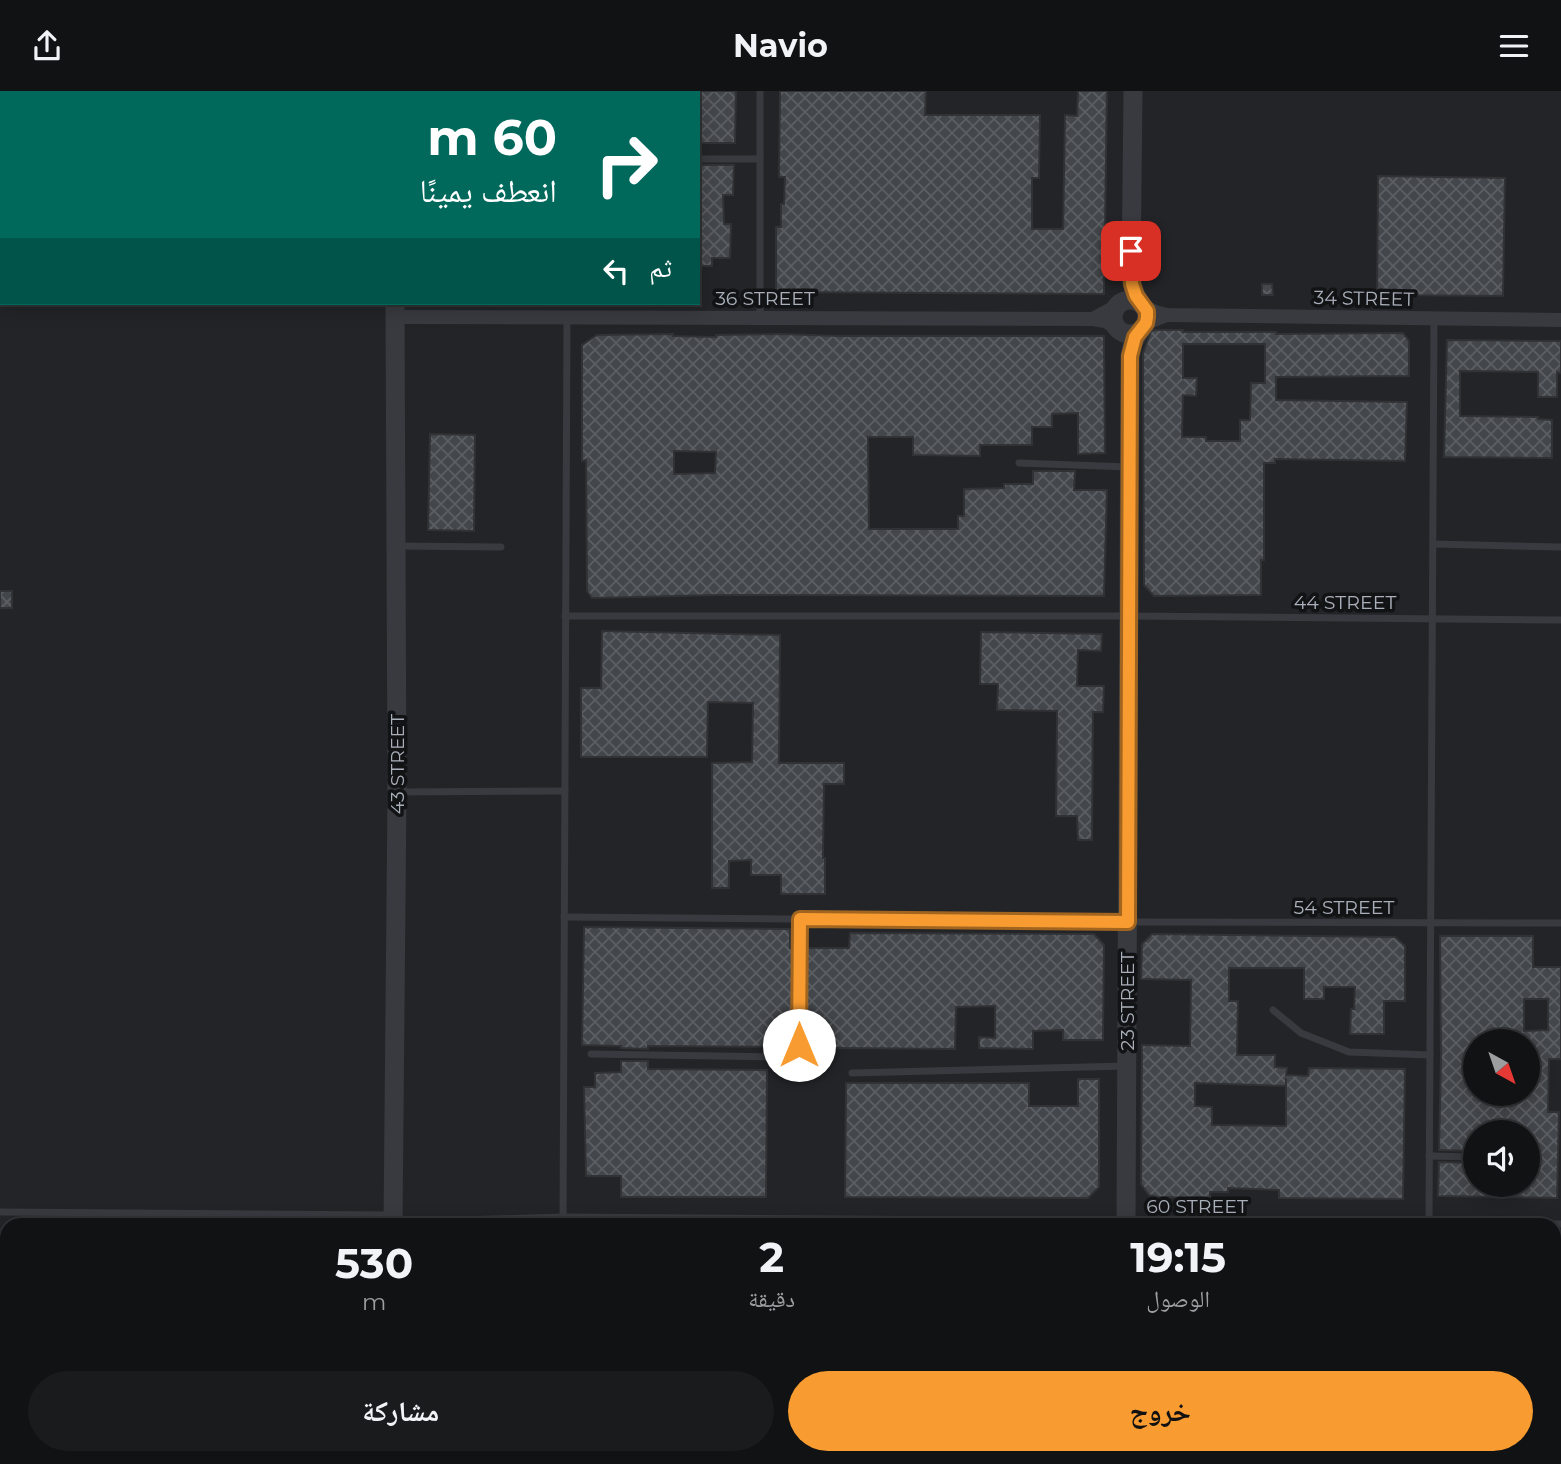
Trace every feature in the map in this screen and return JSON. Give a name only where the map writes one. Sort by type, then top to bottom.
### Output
[{"type":"street","points":[[1130,316],[1133,91]]},
{"type":"street","name":"36 STREET","points":[[395,310],[567,317],[1105,321],[1130,316]]},
{"type":"street","name":"43 STREET","points":[[393,1218],[397,792],[395,310]]},
{"type":"street","name":"34 STREET","points":[[1130,316],[1561,320]]},
{"type":"street","name":"23 STREET","points":[[1126,1218],[1130,316]]},
{"type":"lane","points":[[760,317],[761,91]]},
{"type":"lane","points":[[700,159],[760,159]]},
{"type":"lane","points":[[563,1218],[567,317]]},
{"type":"lane","points":[[1429,1218],[1434,318]]},
{"type":"lane","points":[[1019,463],[1130,467]]},
{"type":"lane","points":[[1433,544],[1561,547]]},
{"type":"lane","points":[[396,546],[501,547]]},
{"type":"lane","name":"44 STREET","points":[[565,617],[1129,616],[1561,619]]},
{"type":"lane","points":[[397,792],[565,790]]},
{"type":"lane","name":"54 STREET","points":[[564,918],[1561,923]]},
{"type":"lane","points":[[591,1054],[793,1056],[799,1050],[800,919]]},
{"type":"lane","points":[[1273,1010],[1301,1033],[1349,1052],[1430,1055]]},
{"type":"lane","points":[[852,1073],[1127,1066]]},
{"type":"lane","points":[[1429,1156],[1463,1157]]},
{"type":"lane","name":"60 STREET","points":[[0,1212],[278,1218]]},
{"type":"lane","points":[[86,1213],[86,1218]]},
{"type":"shaded area","points":[[700,91],[1561,91],[1561,1218],[0,1218],[0,305],[700,305]]},
{"type":"building","points":[[700,91],[736,91],[735,143],[700,143]]},
{"type":"building","points":[[780,91],[926,91],[925,115],[1040,115],[1039,178],[1032,178],[1032,229],[1063,229],[1065,115],[1077,116],[1078,91],[1107,91],[1104,294],[776,292],[776,227],[781,227],[785,177],[779,177]]},
{"type":"building","points":[[700,165],[734,165],[733,195],[723,195],[724,224],[731,224],[730,258],[712,258],[712,266],[700,266]]},
{"type":"building","points":[[1378,176],[1505,178],[1503,296],[1377,295]]},
{"type":"building","points":[[1262,284],[1272,284],[1273,295],[1262,295]]},
{"type":"building","points":[[1151,331],[1403,333],[1409,341],[1409,376],[1276,377],[1276,400],[1407,402],[1405,461],[1275,459],[1275,463],[1264,463],[1264,560],[1261,560],[1261,595],[1154,596],[1144,585],[1143,354]],"holes":[[[1183,344],[1265,344],[1265,383],[1251,383],[1250,420],[1240,420],[1240,441],[1206,441],[1206,437],[1182,437],[1183,395],[1196,396],[1197,378],[1183,378]]]},
{"type":"building","points":[[597,335],[1104,336],[1105,453],[1078,454],[1078,413],[1052,414],[1052,427],[1032,427],[1032,445],[980,445],[980,456],[913,455],[913,437],[868,437],[869,529],[958,529],[958,516],[964,516],[964,489],[1033,484],[1033,471],[1075,471],[1074,490],[1107,490],[1104,596],[717,595],[592,598],[587,591],[586,460],[582,461],[582,345]],"holes":[[[674,451],[716,452],[715,473],[674,474]]]},
{"type":"building","points":[[1447,340],[1561,341],[1561,373],[1557,372],[1557,397],[1538,397],[1538,372],[1460,371],[1460,416],[1538,417],[1552,420],[1552,458],[1444,457]]},
{"type":"building","points":[[430,434],[475,435],[474,531],[428,530]]},
{"type":"building","points":[[0,591],[12,591],[12,608],[0,608]]},
{"type":"building","points":[[602,631],[780,635],[779,763],[844,763],[844,784],[824,784],[825,894],[781,894],[781,875],[751,875],[751,860],[729,861],[729,888],[712,888],[712,763],[752,762],[753,703],[708,702],[707,757],[581,757],[581,688],[601,688]]},
{"type":"building","points":[[981,632],[1102,634],[1101,651],[1078,650],[1077,686],[1104,686],[1103,712],[1093,712],[1092,840],[1078,840],[1077,816],[1056,816],[1057,711],[997,710],[998,684],[980,684]]},
{"type":"building","points":[[584,927],[790,929],[790,948],[794,948],[793,1047],[648,1046],[648,1049],[582,1045]]},
{"type":"building","points":[[850,933],[1094,934],[1104,945],[1103,1040],[1063,1040],[1063,1030],[1033,1031],[1033,1049],[979,1048],[979,1037],[995,1038],[995,1006],[956,1007],[955,1049],[808,1049],[805,1047],[806,948],[849,948]]},
{"type":"building","points":[[1152,934],[1395,937],[1405,946],[1405,1001],[1384,1001],[1384,1034],[1350,1034],[1355,987],[1324,987],[1324,999],[1304,999],[1304,968],[1229,968],[1229,1001],[1238,1001],[1237,1055],[1275,1055],[1275,1067],[1287,1068],[1286,1075],[1308,1076],[1309,1068],[1405,1069],[1403,1199],[1279,1198],[1279,1190],[1228,1188],[1228,1192],[1210,1192],[1210,1198],[1149,1195],[1141,1184],[1142,1045],[1190,1046],[1191,980],[1141,979],[1142,944]],"holes":[[[1195,1083],[1286,1086],[1286,1126],[1212,1125],[1212,1107],[1195,1106]]]},
{"type":"building","points":[[1440,936],[1533,936],[1533,967],[1561,967],[1561,1059],[1549,1059],[1548,1112],[1559,1112],[1557,1198],[1498,1197],[1540,1197],[1540,1120],[1463,1120],[1463,1151],[1439,1150]]},
{"type":"building","points":[[621,1061],[648,1061],[648,1069],[767,1070],[766,1197],[621,1197],[621,1176],[586,1176],[584,1087],[595,1087],[595,1073],[621,1072]]},
{"type":"building","points":[[1078,1079],[1099,1079],[1099,1187],[1088,1198],[845,1197],[846,1083],[1029,1083],[1029,1106],[1078,1106]]},
{"type":"building","points":[[1439,1162],[1463,1163],[1463,1196],[1438,1196]]},
{"type":"route","points":[[799,1045],[800,919],[1128,922],[1130,356],[1135,337],[1143,328],[1147,317],[1147,311],[1136,296],[1132,284],[1131,251]]}]
